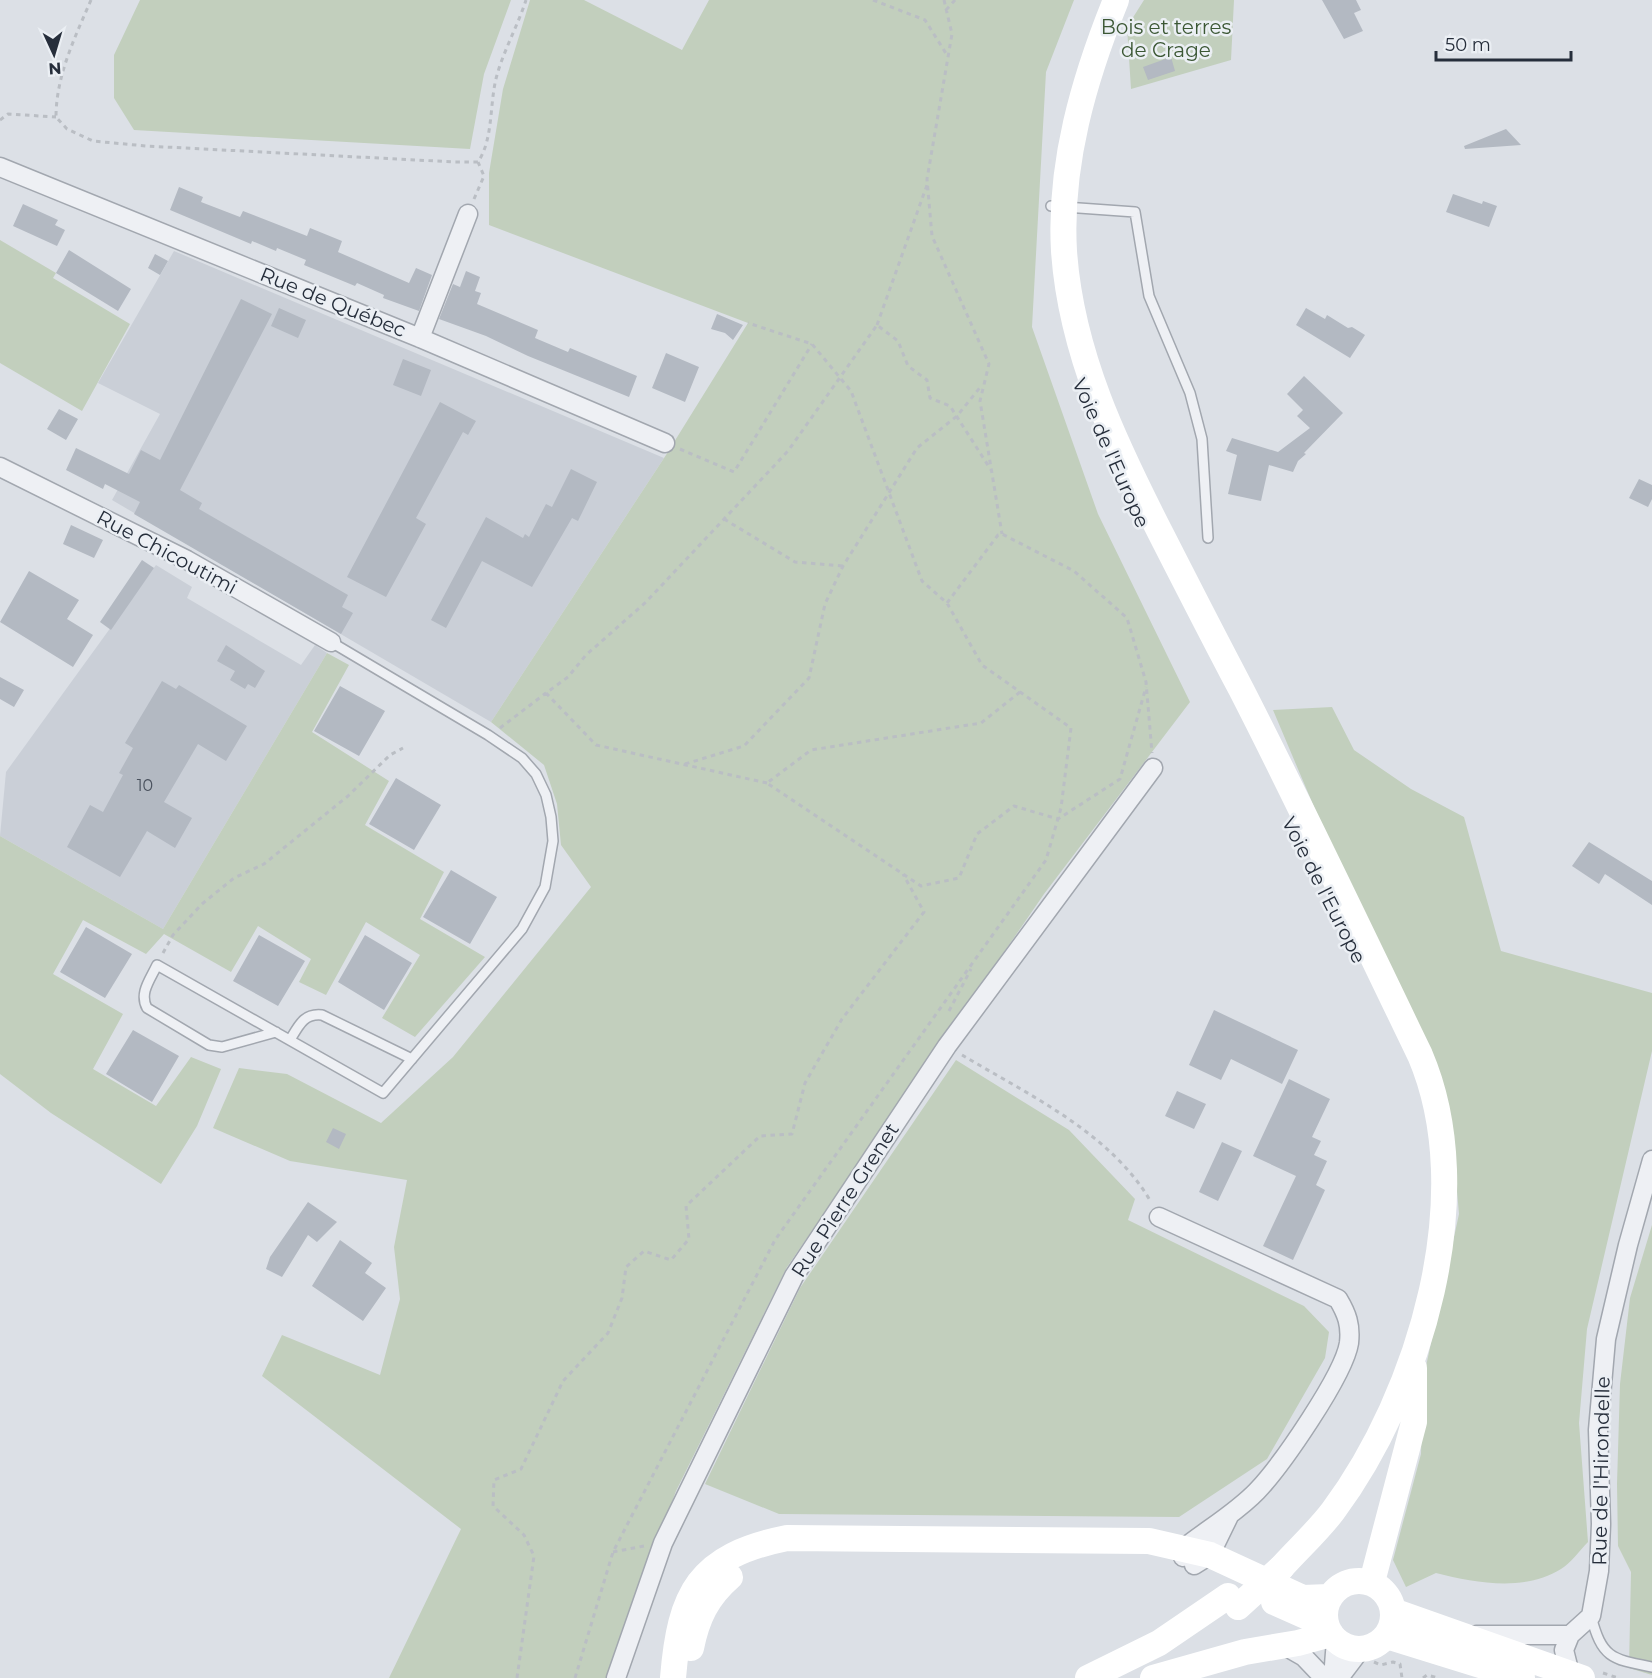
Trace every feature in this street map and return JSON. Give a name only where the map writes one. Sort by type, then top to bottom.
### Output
[{"type":"main road","name":"Voie de l'Europe","points":[[1097,0],[1071,76],[1056,146],[1058,300],[1063,332],[1082,397],[1114,470],[1404,1046],[1419,1085],[1429,1131],[1432,1183],[1430,1227],[1420,1289],[1397,1366],[1371,1425],[1335,1484],[1275,1565]]},
{"type":"main road","name":"Voie de l'Europe","points":[[1116,0],[1082,93],[1058,207],[1071,304],[1097,400],[1127,468],[1296,798],[1428,1075],[1440,1135],[1445,1186],[1442,1239],[1426,1315],[1404,1382],[1378,1438],[1333,1511],[1275,1565],[1180,1647],[1119,1678]]},
{"type":"main road","points":[[1372,1582],[1414,1422],[1413,1377],[1426,1315]]},
{"type":"main road","points":[[673,1678],[678,1632],[690,1595],[705,1575],[738,1552],[762,1543],[787,1538],[1149,1541],[1303,1598],[1329,1597]]},
{"type":"main road","points":[[691,1678],[691,1650],[695,1628],[714,1592],[729,1577],[767,1557],[785,1554],[1193,1557],[1331,1633],[1344,1646],[1367,1655],[1371,1647],[1387,1636],[1392,1627],[1393,1611],[1389,1597],[1372,1582],[1352,1581],[1335,1590],[1329,1597],[1324,1614],[1331,1633]]},
{"type":"main road","name":"Voie de l'Europe","points":[[1088,1678],[1159,1643],[1233,1601]]},
{"type":"main road","points":[[1393,1611],[1576,1676]]},
{"type":"main road","points":[[1153,1678],[1245,1652],[1298,1643],[1331,1633]]},
{"type":"main road","points":[[1387,1636],[1522,1678]]},
{"type":"street","name":"Rue de Québec","points":[[0,167],[420,338],[665,443]]},
{"type":"street","points":[[420,338],[468,214]]},
{"type":"street","name":"Rue Chicoutimi","points":[[0,466],[187,560],[331,642]]},
{"type":"street","name":"Rue Pierre Grenet","points":[[616,1678],[663,1543],[794,1276],[947,1046],[1153,768]]},
{"type":"street","name":"Rue de l'Hirondelle","points":[[1591,1616],[1599,1571],[1601,1524],[1598,1430],[1606,1339],[1628,1245],[1652,1160]]},
{"type":"street","points":[[1159,1217],[1338,1299],[1349,1317],[1348,1343],[1340,1365],[1289,1451],[1256,1492],[1229,1515],[1193,1557]]},
{"type":"street","points":[[1193,1557],[1229,1515]]},
{"type":"street","points":[[1576,1676],[1564,1650],[1570,1635],[1591,1616]]},
{"type":"street","points":[[1331,1633],[1333,1678]]},
{"type":"street","points":[[1458,1635],[1570,1635]]},
{"type":"street","points":[[1283,1644],[1304,1657],[1324,1678]]},
{"type":"street","points":[[1339,1678],[1367,1655]]},
{"type":"lane","points":[[1058,207],[1135,212],[1149,296],[1190,393],[1202,439],[1208,538]]},
{"type":"lane","points":[[276,1032],[222,1047],[208,1045],[147,1008],[143,1000],[144,994],[157,965],[276,1032],[383,1093],[522,929],[545,887],[549,871],[553,841],[546,795],[536,774],[522,758],[490,736],[331,642]]},
{"type":"lane","points":[[290,1040],[303,1019],[313,1014],[322,1015],[412,1059]]},
{"type":"lane","points":[[1591,1616],[1597,1640],[1609,1656],[1619,1661],[1652,1667]]},
{"type":"path","points":[[91,0],[69,52],[56,101],[56,117],[67,129],[93,141],[146,146],[478,162]]},
{"type":"path","points":[[478,162],[487,149],[490,112],[497,74],[526,0]]},
{"type":"path","points":[[873,0],[925,21],[948,57]]},
{"type":"path","points":[[490,736],[568,677],[586,655],[646,602],[788,451],[877,325],[927,184],[952,34],[944,0]]},
{"type":"path","points":[[946,10],[956,0]]},
{"type":"path","points":[[0,120],[8,114],[56,117]]},
{"type":"path","points":[[468,214],[484,176],[478,162]]},
{"type":"path","points":[[927,184],[932,236],[989,364],[980,401],[1002,534]]},
{"type":"path","points":[[575,1678],[613,1552],[775,1240],[1046,860],[1058,819],[1071,728],[982,665],[947,603],[922,581],[851,391],[812,344],[748,323]]},
{"type":"path","points":[[877,325],[898,341],[908,366],[927,380],[930,398],[951,406],[991,470]]},
{"type":"path","points":[[665,443],[734,472],[812,344]]},
{"type":"path","points":[[684,764],[744,746],[809,678],[825,604],[843,566],[917,448],[957,416],[985,383]]},
{"type":"path","points":[[724,519],[795,562],[843,566]]},
{"type":"path","points":[[947,603],[998,535],[1002,534]]},
{"type":"path","points":[[1002,534],[1074,571],[1127,618],[1146,687],[1153,768]]},
{"type":"path","points":[[546,693],[596,745],[767,783],[921,886],[959,878],[977,834],[1014,806],[1058,819],[1120,779],[1146,687]]},
{"type":"path","points":[[767,783],[811,750],[981,723],[1020,692]]},
{"type":"path","points":[[157,965],[173,935],[202,904],[234,878],[264,864],[348,796],[390,755],[403,748]]},
{"type":"path","points":[[517,1678],[534,1556],[524,1535],[493,1506],[494,1480],[521,1469],[563,1381],[608,1334],[622,1298],[626,1267],[644,1251],[671,1260],[689,1239],[686,1206],[760,1136],[792,1134],[806,1083],[842,1018],[924,912],[903,874]]},
{"type":"path","points":[[947,1046],[1054,1110],[1117,1157],[1137,1178],[1159,1217]]},
{"type":"path","points":[[613,1552],[663,1543]]},
{"type":"path","points":[[1367,1655],[1381,1665],[1393,1662],[1400,1664],[1402,1678]]},
{"type":"path","points":[[1423,1678],[1427,1675],[1438,1678]]},
{"type":"shaded area","points":[[174,251],[664,458],[491,722],[112,500],[160,414],[98,383]]},
{"type":"shaded area","points":[[156,565],[192,587],[187,598],[301,665],[315,645],[327,653],[163,929],[0,836],[6,772]]},
{"type":"green space","points":[[140,0],[511,0],[484,74],[470,149],[134,130],[114,98],[114,55]]},
{"type":"green space","points":[[530,0],[584,0],[682,50],[709,0],[1074,0],[1046,72],[1032,327],[1098,514],[1190,702],[1044,894],[787,1267],[676,1491],[607,1678],[389,1678],[461,1529],[262,1376],[282,1335],[380,1375],[400,1299],[394,1247],[407,1180],[290,1161],[213,1128],[239,1068],[287,1074],[381,1123],[453,1057],[591,887],[561,845],[557,804],[544,765],[491,722],[666,455],[748,323],[489,225],[489,173],[503,89]]},
{"type":"green space","name":"Bois et terres de Crage","points":[[1144,0],[1234,0],[1231,60],[1131,89],[1127,27]]},
{"type":"green space","points":[[0,240],[56,273],[53,278],[130,324],[82,411],[0,363]]},
{"type":"green space","points":[[327,653],[349,665],[312,732],[389,781],[365,825],[444,872],[420,919],[485,957],[415,1037],[382,1018],[420,955],[366,922],[326,995],[299,982],[311,959],[258,926],[231,972],[164,934],[146,954],[83,920],[53,974],[123,1014],[93,1069],[156,1106],[191,1057],[221,1069],[197,1126],[161,1184],[51,1113],[0,1074],[0,836],[163,929]]},
{"type":"green space","points":[[1332,707],[1354,750],[1411,789],[1464,817],[1501,951],[1652,993],[1652,1051],[1587,1329],[1579,1423],[1588,1542],[1561,1569],[1531,1581],[1483,1582],[1436,1573],[1406,1587],[1393,1560],[1421,1454],[1423,1380],[1459,1214],[1452,1133],[1273,710]]},
{"type":"green space","points":[[956,1060],[1069,1130],[1135,1199],[1128,1220],[1304,1306],[1329,1332],[1325,1358],[1267,1459],[1179,1517],[779,1514],[705,1484],[800,1288]]},
{"type":"green space","points":[[1652,1225],[1652,1675],[1629,1668],[1631,1572],[1618,1546],[1617,1484],[1620,1384],[1630,1298]]},
{"type":"building","points":[[1322,0],[1356,0],[1361,10],[1354,13],[1363,31],[1344,39]]},
{"type":"building","points":[[1171,57],[1175,71],[1148,80],[1143,67]]},
{"type":"building","points":[[1506,129],[1521,145],[1465,149],[1464,146]]},
{"type":"building","points":[[179,187],[203,197],[201,202],[240,217],[243,211],[307,236],[310,228],[342,241],[338,252],[409,283],[416,268],[432,275],[419,311],[383,298],[384,295],[357,283],[355,286],[304,265],[306,260],[277,248],[276,251],[252,241],[251,244],[170,210]]},
{"type":"building","points":[[1453,194],[1482,204],[1483,201],[1497,206],[1489,227],[1446,212]]},
{"type":"building","points":[[23,204],[58,220],[55,225],[65,230],[57,246],[13,226]]},
{"type":"building","points":[[69,250],[131,289],[118,311],[56,273]]},
{"type":"building","points":[[155,254],[168,261],[160,275],[148,268]]},
{"type":"building","points":[[466,271],[480,277],[475,291],[481,293],[477,304],[538,330],[535,338],[568,352],[570,348],[637,376],[629,397],[528,356],[486,336],[439,319],[453,284],[460,287]]},
{"type":"building","points":[[241,299],[272,314],[180,490],[202,503],[199,509],[348,595],[342,607],[353,613],[341,634],[134,514],[140,502],[105,484],[103,489],[66,470],[76,448],[129,474],[141,450],[160,460]]},
{"type":"building","points":[[279,308],[306,320],[298,338],[271,326]]},
{"type":"building","points":[[1306,308],[1325,319],[1327,315],[1365,335],[1350,358],[1296,325]]},
{"type":"building","points":[[717,314],[743,325],[733,340],[725,333],[711,329]]},
{"type":"building","points":[[666,353],[699,367],[685,402],[652,388]]},
{"type":"building","points":[[403,359],[431,370],[421,396],[393,385]]},
{"type":"building","points":[[1304,376],[1343,413],[1304,453],[1306,454],[1298,461],[1293,472],[1269,465],[1261,501],[1228,494],[1237,455],[1226,451],[1232,438],[1278,452],[1310,428],[1297,416],[1303,410],[1287,394]]},
{"type":"building","points":[[440,402],[476,421],[468,435],[463,432],[416,518],[426,524],[386,597],[347,577]]},
{"type":"building","points":[[59,409],[78,419],[66,440],[47,429]]},
{"type":"building","points":[[571,469],[597,482],[578,521],[572,518],[532,587],[482,561],[446,628],[431,620],[486,517],[523,538],[525,534],[529,537],[546,504],[552,507]]},
{"type":"building","points":[[1639,479],[1652,485],[1652,499],[1648,507],[1629,498]]},
{"type":"building","points":[[71,525],[103,540],[94,558],[63,544]]},
{"type":"building","points":[[142,560],[154,568],[111,630],[100,622]]},
{"type":"building","points":[[29,571],[79,600],[67,619],[93,635],[73,667],[0,622]]},
{"type":"building","points":[[226,645],[265,671],[255,688],[248,684],[245,689],[230,680],[235,671],[217,661]]},
{"type":"building","points":[[0,677],[24,690],[14,707],[0,699]]},
{"type":"building","points":[[162,681],[176,689],[179,685],[247,726],[226,761],[198,744],[164,802],[192,818],[175,848],[147,831],[120,877],[67,847],[90,805],[103,812],[123,775],[119,773],[133,748],[125,743]]},
{"type":"building","points":[[340,686],[385,711],[359,756],[314,731]]},
{"type":"building","points":[[396,778],[441,805],[414,850],[369,824]]},
{"type":"building","points":[[1589,842],[1652,881],[1652,905],[1605,874],[1599,884],[1572,866]]},
{"type":"building","points":[[451,870],[497,897],[470,944],[423,917]]},
{"type":"building","points":[[86,927],[132,954],[105,998],[60,972]]},
{"type":"building","points":[[259,935],[305,961],[278,1006],[233,981]]},
{"type":"building","points":[[365,935],[412,963],[384,1010],[338,982]]},
{"type":"building","points":[[1214,1010],[1298,1050],[1282,1084],[1231,1059],[1221,1080],[1189,1065]]},
{"type":"building","points":[[133,1030],[179,1056],[152,1102],[106,1074]]},
{"type":"building","points":[[1289,1079],[1330,1099],[1312,1137],[1321,1141],[1314,1155],[1327,1161],[1316,1185],[1325,1190],[1293,1260],[1263,1246],[1296,1176],[1253,1156]]},
{"type":"building","points":[[1177,1091],[1206,1104],[1194,1129],[1165,1116]]},
{"type":"building","points":[[333,1128],[346,1134],[339,1149],[326,1142]]},
{"type":"building","points":[[1222,1142],[1242,1151],[1218,1201],[1199,1192]]},
{"type":"building","points":[[308,1202],[337,1222],[317,1242],[308,1235],[282,1277],[266,1269],[270,1257]]},
{"type":"building","points":[[340,1240],[372,1263],[365,1273],[386,1288],[363,1321],[312,1286]]}]
